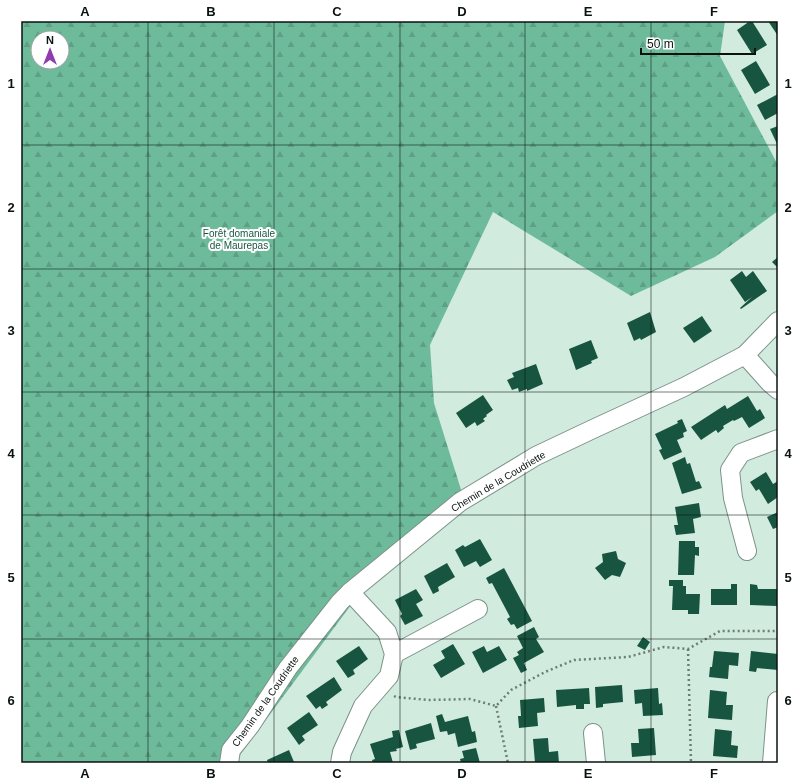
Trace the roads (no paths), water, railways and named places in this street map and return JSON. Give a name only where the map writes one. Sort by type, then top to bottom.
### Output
[{"type":"street","name":"Chemin de la Coudriette","points":[[229,763],[231,750],[250,726],[288,668],[340,602],[350,592],[460,502],[536,456],[684,387],[745,354],[778,321]]},
{"type":"street","points":[[745,354],[778,390]]},
{"type":"street","points":[[747,551],[733,498],[730,470],[741,453],[778,439]]},
{"type":"street","points":[[340,763],[342,752],[363,706],[389,676],[394,654],[387,632],[350,592]]},
{"type":"street","points":[[394,654],[478,609]]},
{"type":"street","points":[[772,763],[777,701]]},
{"type":"street","points":[[593,733],[596,763]]},
{"type":"park label","name":"Forêt domaniale de Maurepas","points":[[239,238]]}]
